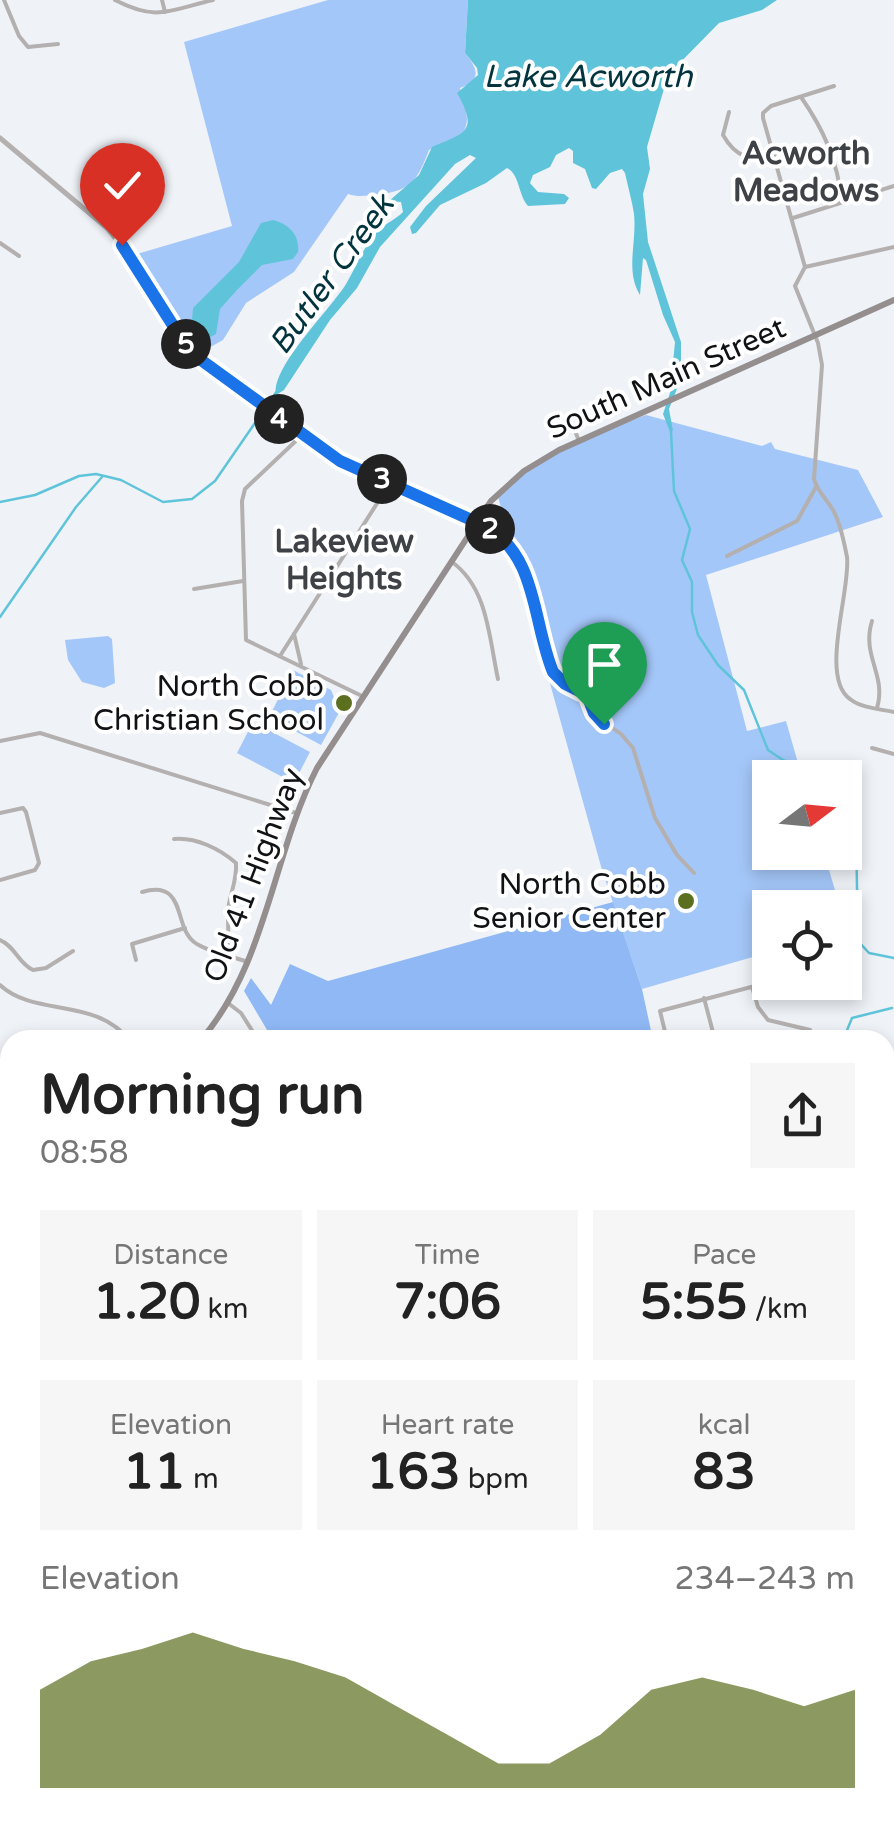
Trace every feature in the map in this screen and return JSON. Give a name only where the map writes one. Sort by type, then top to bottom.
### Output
[{"type":"main road","name":"South Main Street","points":[[474,522],[524,471],[579,441],[894,300]]},
{"type":"main road","name":"Old 41 Highway","points":[[208,1030],[228,1003],[248,962],[296,813],[326,752],[474,522]]},
{"type":"street","points":[[4,0],[19,36],[28,47],[58,44]]},
{"type":"street","points":[[115,0],[142,14],[213,0]]},
{"type":"street","points":[[162,0],[165,12]]},
{"type":"street","points":[[805,268],[763,113],[771,106],[834,86]]},
{"type":"street","points":[[801,97],[829,144],[842,201]]},
{"type":"street","points":[[729,112],[723,134],[736,152],[756,159],[774,154]]},
{"type":"street","points":[[0,138],[106,228],[130,256],[181,338],[201,360],[340,461],[497,533],[516,553],[553,672],[565,684],[584,692],[596,716],[629,742],[655,818],[677,855],[694,873]]},
{"type":"street","points":[[793,218],[894,186]]},
{"type":"street","points":[[0,243],[19,256]]},
{"type":"street","points":[[894,247],[805,268],[796,279],[798,296],[816,335],[822,364],[816,488],[836,516],[846,556],[838,638],[839,682],[848,698],[894,712]]},
{"type":"street","points":[[573,426],[579,441]]},
{"type":"street","points":[[302,436],[246,489],[242,501],[246,640],[362,696]]},
{"type":"street","points":[[280,656],[390,482]]},
{"type":"street","points":[[726,556],[796,521],[816,488]]},
{"type":"street","points":[[450,561],[464,571],[478,590],[498,679]]},
{"type":"street","points":[[194,589],[243,581]]},
{"type":"street","points":[[872,620],[867,642],[880,690],[877,708]]},
{"type":"street","points":[[294,634],[303,667]]},
{"type":"street","points":[[0,741],[25,734],[52,736],[296,813]]},
{"type":"street","points":[[872,748],[894,754]]},
{"type":"street","points":[[0,813],[23,808],[40,862],[35,870],[0,880]]},
{"type":"street","points":[[174,839],[184,838],[217,849],[236,863],[236,880],[228,907],[231,932],[226,953]]},
{"type":"street","points":[[142,892],[158,890],[172,897],[185,928],[197,944],[248,962]]},
{"type":"street","points":[[136,960],[132,944],[185,928]]},
{"type":"street","points":[[0,940],[33,970],[46,968],[73,951]]},
{"type":"street","points":[[0,984],[16,996],[71,1007],[119,1030]]},
{"type":"street","points":[[664,1030],[660,1011],[752,986]]},
{"type":"street","points":[[704,998],[712,1030]]},
{"type":"street","points":[[756,1000],[768,1020],[810,1030]]},
{"type":"street","points":[[228,1003],[242,1013],[252,1030]]},
{"type":"shaded area","points":[[328,0],[468,0],[465,53],[476,74],[460,88],[467,117],[464,131],[452,141],[429,150],[417,176],[399,190],[348,194],[294,272],[246,303],[223,340],[198,354],[137,254],[232,226],[184,42]]},
{"type":"shaded area","points":[[646,415],[762,446],[771,442],[775,449],[858,470],[883,517],[706,575],[747,731],[786,721],[797,760],[752,760],[752,870],[829,870],[835,890],[752,890],[752,957],[642,989],[602,870],[498,497],[549,457]]},
{"type":"shaded area","points":[[108,636],[112,639],[115,683],[104,688],[82,682],[68,660],[65,640]]},
{"type":"shaded area","points":[[293,670],[331,690],[340,711],[321,745],[269,717]]},
{"type":"shaded area","points":[[253,722],[310,752],[294,783],[237,753]]},
{"type":"shaded area","points":[[613,902],[642,989],[651,1030],[267,1030],[244,991],[251,978],[271,1005],[290,964],[328,981]]},
{"type":"water","name":"Lake Acworth","points":[[468,0],[777,0],[762,10],[719,23],[668,75],[647,147],[650,169],[643,194],[648,242],[681,342],[681,379],[669,409],[673,431],[670,432],[663,414],[670,393],[675,342],[646,260],[643,258],[640,295],[633,276],[635,225],[625,173],[622,169],[610,173],[596,189],[592,188],[585,169],[573,163],[573,151],[569,148],[556,155],[550,167],[533,175],[530,183],[538,192],[564,194],[569,198],[565,204],[528,206],[507,168],[440,205],[412,234],[410,227],[426,206],[476,158],[470,155],[455,164],[380,247],[357,288],[330,320],[284,390],[276,395],[277,383],[292,354],[346,284],[373,236],[403,212],[401,202],[389,201],[419,175],[432,147],[465,130],[467,116],[457,93],[478,75],[465,53]]},
{"type":"water","points":[[273,220],[292,231],[298,252],[293,259],[262,265],[220,309],[216,334],[205,340],[192,320],[193,308],[239,262],[261,223]]},
{"type":"waterway","name":"Butler Creek","points":[[0,502],[35,495],[79,476],[96,474],[121,480],[163,502],[192,499],[215,481],[277,391]]},
{"type":"waterway","points":[[671,432],[674,491],[690,529],[682,560],[692,582],[692,612],[698,635],[718,665],[744,690],[768,750],[783,760]]},
{"type":"waterway","points":[[0,617],[76,507],[102,477]]},
{"type":"waterway","points":[[857,870],[858,941],[869,953],[894,958]]},
{"type":"waterway","points":[[847,1030],[852,1018],[892,1008]]},
{"type":"place","name":"North Cobb Christian School","points":[[344,703]]},
{"type":"place","name":"North Cobb Senior Center","points":[[686,901]]},
{"type":"district","name":"Acworth Meadows","points":[[806,172]]},
{"type":"district","name":"Lakeview Heights","points":[[344,560]]},
{"type":"route","points":[[122,245],[172,326],[201,360],[340,461],[485,526],[507,540],[523,567],[553,672],[565,684],[587,695],[594,713],[604,724]]}]
